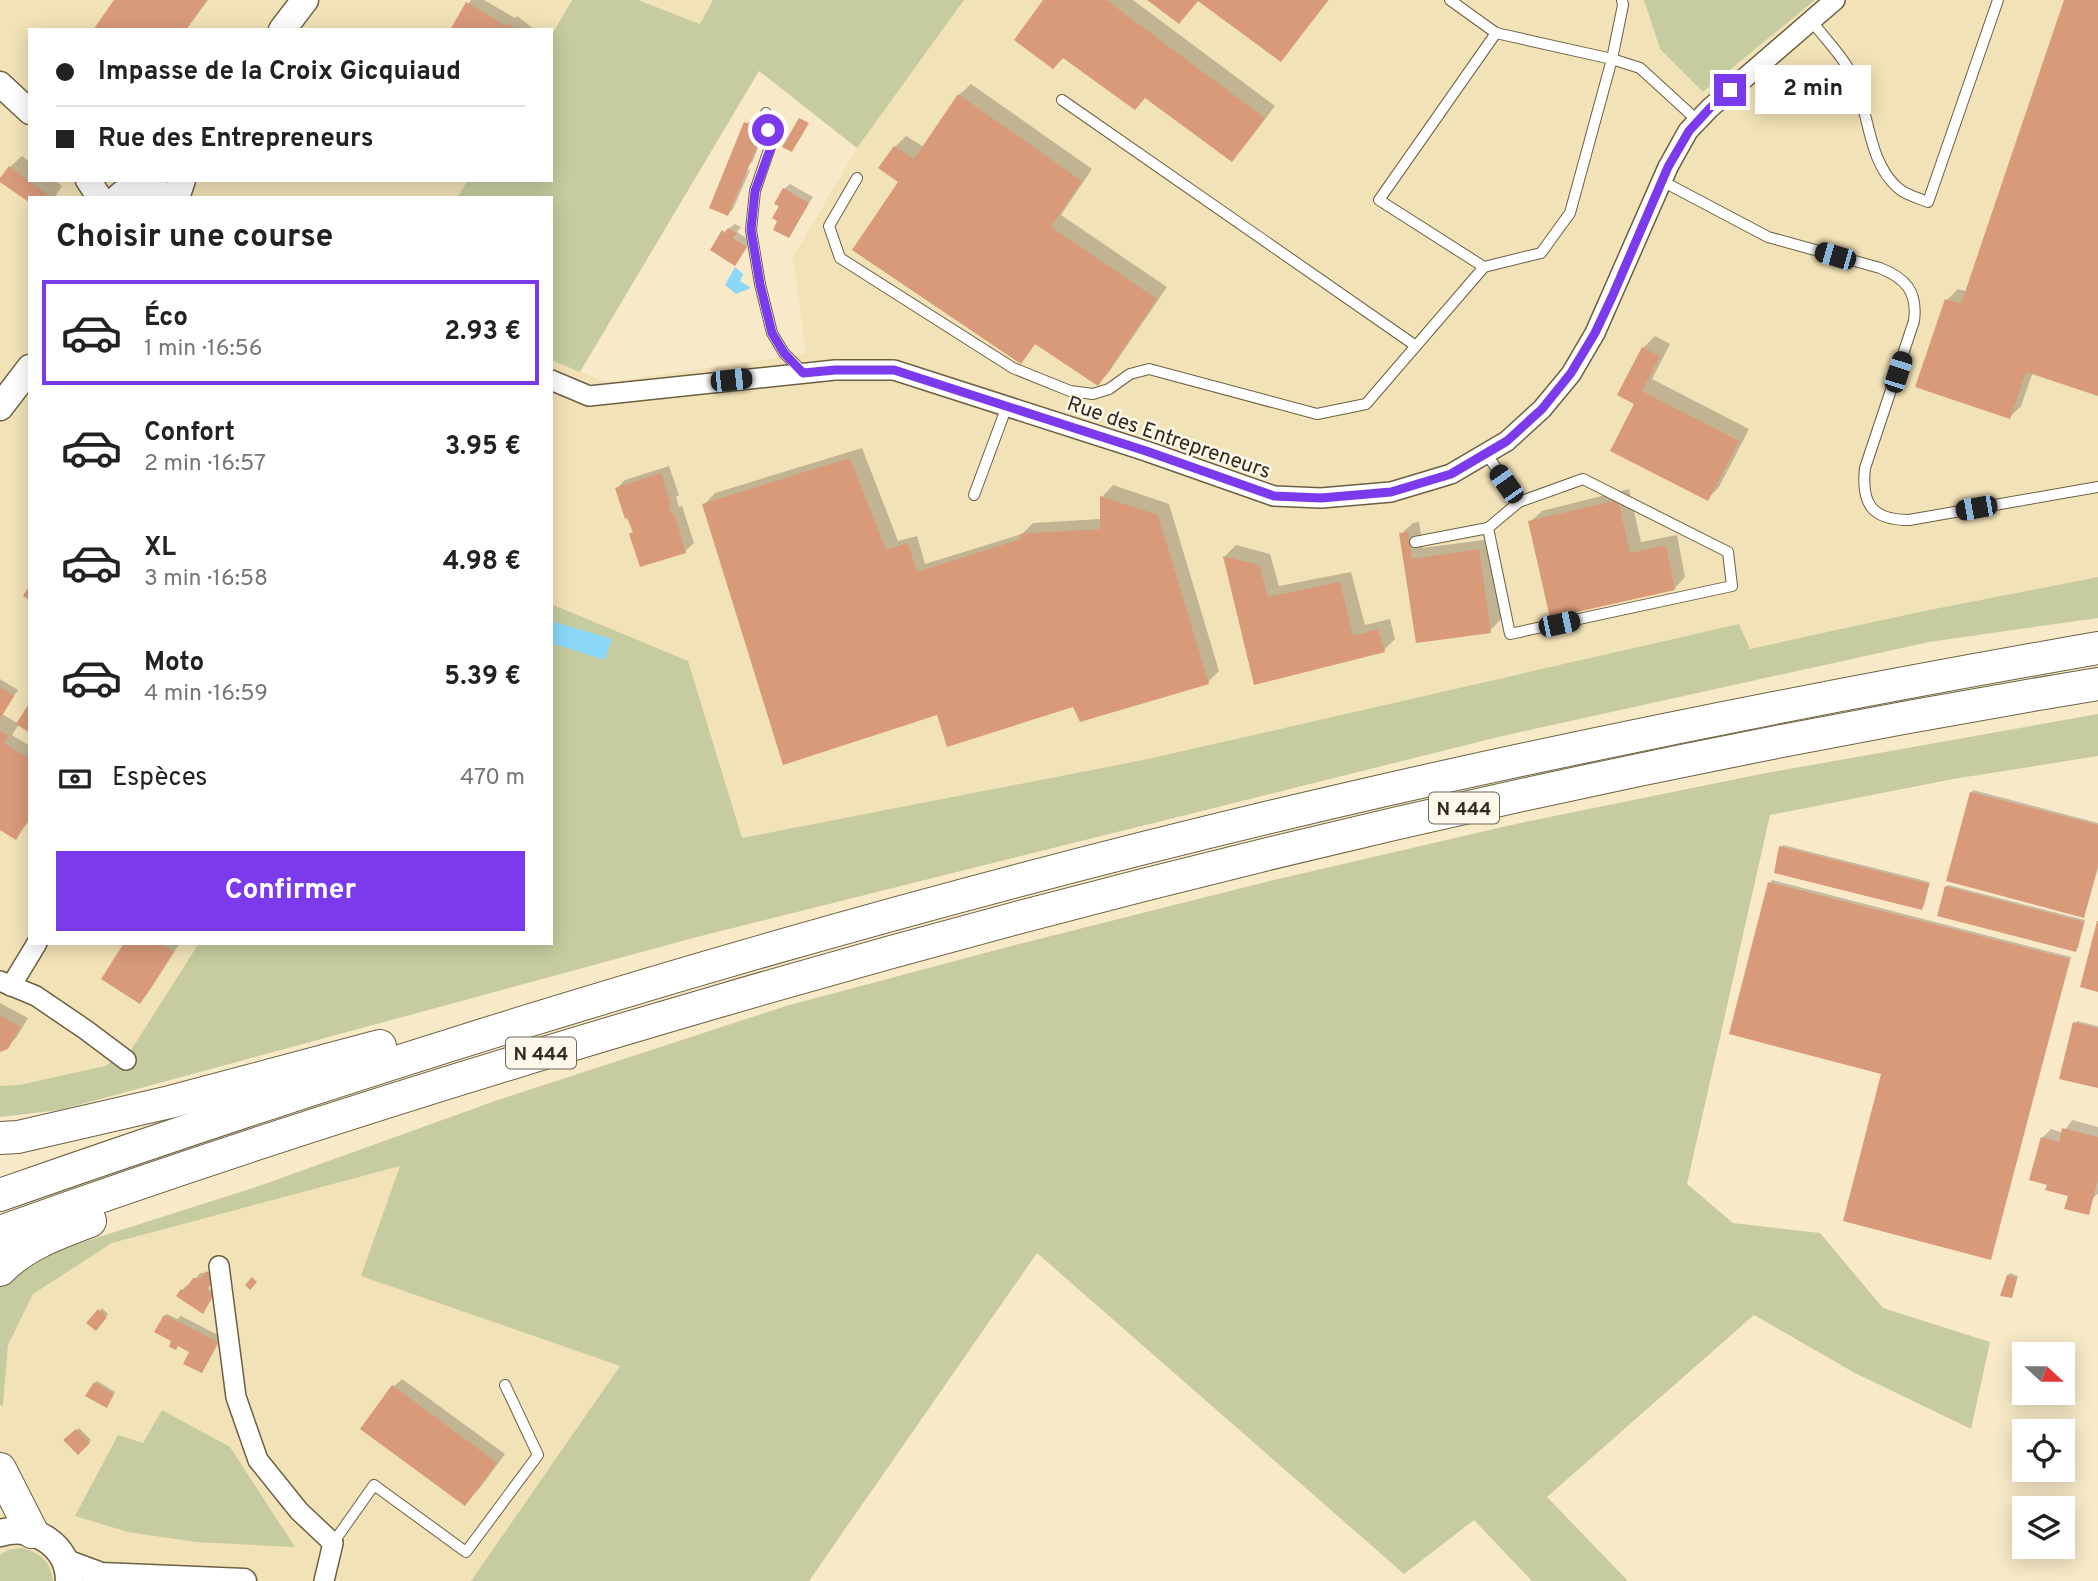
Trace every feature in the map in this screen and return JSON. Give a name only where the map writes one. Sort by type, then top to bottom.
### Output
[{"type":"highway","name":"N 444","points":[[0,1195],[407,1058],[825,934],[1182,839],[1377,792],[1695,723],[2098,648]]},
{"type":"highway","name":"N 444","points":[[0,1232],[247,1147],[576,1042],[837,966],[1158,881],[1346,835],[1607,777],[1890,721],[2098,684]]},
{"type":"highway","points":[[0,1138],[18,1137],[170,1102],[390,1043],[407,1058]]},
{"type":"highway","points":[[0,1270],[14,1255],[64,1231],[239,1167],[247,1147]]},
{"type":"highway","points":[[0,1469],[32,1532]]},
{"type":"main road","points":[[284,28],[305,0]]},
{"type":"main road","points":[[0,407],[28,371]]},
{"type":"main road","points":[[0,1533],[18,1530],[32,1532],[52,1544],[68,1572]]},
{"type":"street","name":"Rue des Entrepreneurs","points":[[553,381],[589,396],[835,370],[894,370],[1146,451],[1274,496],[1321,498],[1391,492],[1451,474],[1507,441],[1542,409],[1571,373],[1595,333],[1662,181],[1689,131],[1835,0]]},
{"type":"street","points":[[0,84],[28,109]]},
{"type":"street","points":[[35,945],[6,983],[36,996],[126,1060]]},
{"type":"street","points":[[219,1266],[236,1397],[258,1460],[299,1511],[333,1543],[324,1581]]},
{"type":"street","points":[[68,1572],[244,1581]]},
{"type":"lane","points":[[1450,0],[1496,33],[1640,68],[1698,121]]},
{"type":"lane","points":[[857,178],[829,226],[840,258],[1013,368],[1070,391],[1093,394],[1109,389],[1130,374],[1149,369],[1317,414],[1366,404],[1484,267],[1541,253],[1570,213],[1612,60],[1622,0]]},
{"type":"lane","points":[[1811,20],[1850,71],[1862,99],[1884,174],[1900,190],[1928,202],[1998,0]]},
{"type":"lane","points":[[1484,267],[1379,200],[1496,33]]},
{"type":"lane","points":[[1062,100],[1416,346]]},
{"type":"lane","points":[[766,113],[771,147],[755,191],[751,230],[772,333],[784,353],[803,373]]},
{"type":"lane","points":[[1662,181],[1768,236],[1880,268],[1905,282],[1915,307],[1914,321],[1865,468],[1863,486],[1866,500],[1878,514],[1895,520],[1909,520],[2098,487]]},
{"type":"lane","points":[[974,495],[1007,406]]},
{"type":"lane","points":[[1486,453],[1519,502]]},
{"type":"lane","points":[[1415,542],[1488,528],[1519,502],[1583,479],[1728,552],[1732,586],[1510,635],[1488,528]]},
{"type":"lane","points":[[333,1543],[374,1485],[466,1552],[538,1455],[505,1385]]},
{"type":"shaded area","points":[[0,0],[572,0],[553,33],[553,28],[28,28],[28,182],[467,182],[458,196],[28,196],[28,945],[198,945],[131,1050],[105,1066],[19,1085],[0,1086]]},
{"type":"shaded area","points":[[638,0],[713,0],[700,24]]},
{"type":"shaded area","points":[[964,0],[1644,0],[1660,49],[1703,92],[1815,0],[2098,0],[2098,577],[1749,649],[1739,624],[1148,759],[741,838],[688,661],[553,605],[553,361],[607,382],[806,354],[793,257],[857,148]]},
{"type":"shaded area","points":[[401,1165],[362,1276],[620,1366],[471,1581],[0,1581],[0,1406],[3,1405],[8,1345],[33,1294],[112,1243]]},
{"type":"green space","points":[[572,0],[638,0],[700,24],[713,0],[964,0],[857,148],[759,71],[580,372],[553,361],[553,196],[458,196],[467,182],[553,182],[553,33]]},
{"type":"green space","points":[[1644,0],[1815,0],[1703,92],[1660,49]]},
{"type":"green space","points":[[2098,577],[2098,618],[1929,642],[1498,737],[697,937],[60,1110],[0,1117],[0,1086],[19,1085],[105,1066],[131,1050],[198,945],[553,945],[553,605],[688,661],[742,838],[1148,759],[1739,624],[1750,649]]},
{"type":"green space","points":[[2098,714],[2098,756],[1953,779],[1770,815],[1687,1184],[1733,1223],[1820,1233],[1883,1308],[1990,1342],[1971,1429],[1853,1372],[1754,1315],[1547,1497],[1628,1581],[1532,1581],[1474,1520],[1404,1574],[1037,1253],[809,1581],[471,1581],[620,1366],[361,1276],[400,1166],[112,1243],[33,1294],[8,1345],[3,1405],[0,1406],[0,1254],[74,1245],[262,1185],[495,1101],[786,1006],[1015,945],[1274,880],[1511,825],[1761,774]]},
{"type":"green space","points":[[162,1410],[230,1447],[295,1547],[196,1542],[128,1532],[75,1516],[118,1435],[143,1443]]},
{"type":"green space","points":[[21,1548],[43,1558],[53,1581],[0,1581],[0,1555],[8,1550]]},
{"type":"water","points":[[735,267],[743,274],[740,281],[751,288],[736,294],[725,285]]},
{"type":"water","points":[[553,622],[612,639],[605,660],[553,644]]},
{"type":"building","points":[[114,0],[207,0],[186,28],[94,28]]},
{"type":"building","points":[[1043,0],[1106,0],[1265,118],[1232,162],[1145,98],[1135,110],[1063,58],[1053,69],[1014,40]]},
{"type":"building","points":[[1147,0],[1328,0],[1281,62],[1198,1],[1179,24]]},
{"type":"building","points":[[2064,0],[2098,0],[2098,396],[2026,372],[2010,419],[1915,387],[1945,299],[1961,304]]},
{"type":"building","points":[[466,2],[506,26],[508,23],[515,28],[451,28]]},
{"type":"building","points":[[958,94],[1082,181],[1051,227],[1157,299],[1098,386],[1035,344],[1021,364],[852,250],[898,182],[878,168],[894,146],[914,159]]},
{"type":"building","points":[[799,118],[809,123],[792,152],[782,147]]},
{"type":"building","points":[[744,122],[764,130],[728,216],[709,208]]},
{"type":"building","points":[[9,166],[49,196],[28,196],[28,202],[0,182]]},
{"type":"building","points":[[783,188],[809,203],[789,238],[773,230],[777,221],[772,218],[779,206],[774,204]]},
{"type":"building","points":[[728,228],[737,233],[733,238],[747,247],[735,266],[710,250],[722,230],[725,233]]},
{"type":"building","points":[[1642,347],[1660,356],[1642,391],[1739,441],[1708,501],[1610,451],[1634,404],[1617,395]]},
{"type":"building","points":[[850,458],[886,550],[908,543],[917,572],[1021,539],[1020,534],[1100,529],[1100,496],[1158,515],[1209,684],[1080,722],[1073,707],[947,747],[937,715],[783,765],[702,504]]},
{"type":"building","points":[[661,473],[671,505],[668,506],[671,514],[674,513],[686,553],[640,567],[629,534],[633,532],[627,518],[625,519],[615,488]]},
{"type":"building","points":[[1618,500],[1630,553],[1666,545],[1675,590],[1550,618],[1528,521]]},
{"type":"building","points":[[1408,532],[1412,559],[1479,549],[1491,633],[1416,643],[1399,533]]},
{"type":"building","points":[[1223,556],[1259,565],[1268,597],[1340,582],[1353,636],[1378,629],[1385,652],[1254,685]]},
{"type":"building","points":[[0,687],[14,696],[0,719]]},
{"type":"building","points":[[28,705],[28,732],[16,724]]},
{"type":"building","points":[[0,731],[9,736],[4,743],[28,758],[28,820],[16,840],[0,830]]},
{"type":"building","points":[[1970,792],[2098,825],[2098,866],[2084,918],[1946,881]]},
{"type":"building","points":[[1779,846],[1929,884],[1922,910],[1774,873]]},
{"type":"building","points":[[1768,882],[2070,959],[1991,1260],[1843,1221],[1881,1074],[1729,1034]]},
{"type":"building","points":[[1945,886],[2084,922],[2076,952],[1937,916]]},
{"type":"building","points":[[2098,921],[2098,992],[2080,987]]},
{"type":"building","points":[[123,945],[163,945],[174,952],[140,1004],[101,979]]},
{"type":"building","points":[[0,1015],[20,1027],[8,1049],[0,1052]]},
{"type":"building","points":[[2073,1022],[2098,1028],[2098,1088],[2059,1079]]},
{"type":"building","points":[[2062,1128],[2098,1137],[2098,1179],[2089,1215],[2064,1209],[2068,1196],[2045,1190],[2047,1185],[2029,1180],[2041,1137],[2059,1142]]},
{"type":"building","points":[[206,1271],[214,1277],[207,1291],[214,1294],[203,1314],[176,1296],[181,1289],[184,1291],[193,1278],[201,1278]]},
{"type":"building","points":[[2007,1275],[2017,1278],[2012,1298],[2000,1296]]},
{"type":"building","points":[[252,1277],[257,1282],[250,1290],[245,1285]]},
{"type":"building","points":[[98,1309],[107,1317],[96,1331],[86,1323]]},
{"type":"building","points":[[164,1315],[218,1342],[202,1373],[183,1364],[189,1352],[178,1346],[176,1350],[169,1347],[171,1341],[154,1332]]},
{"type":"building","points":[[94,1382],[114,1394],[107,1408],[85,1396]]},
{"type":"building","points":[[392,1385],[497,1463],[465,1506],[360,1429]]},
{"type":"building","points":[[76,1429],[90,1443],[78,1455],[63,1440]]},
{"type":"route","points":[[768,130],[771,147],[755,191],[751,230],[772,333],[784,353],[803,373],[894,370],[1146,451],[1274,496],[1321,498],[1391,492],[1451,474],[1507,441],[1542,409],[1571,373],[1595,333],[1668,167],[1689,131],[1730,90]]}]
